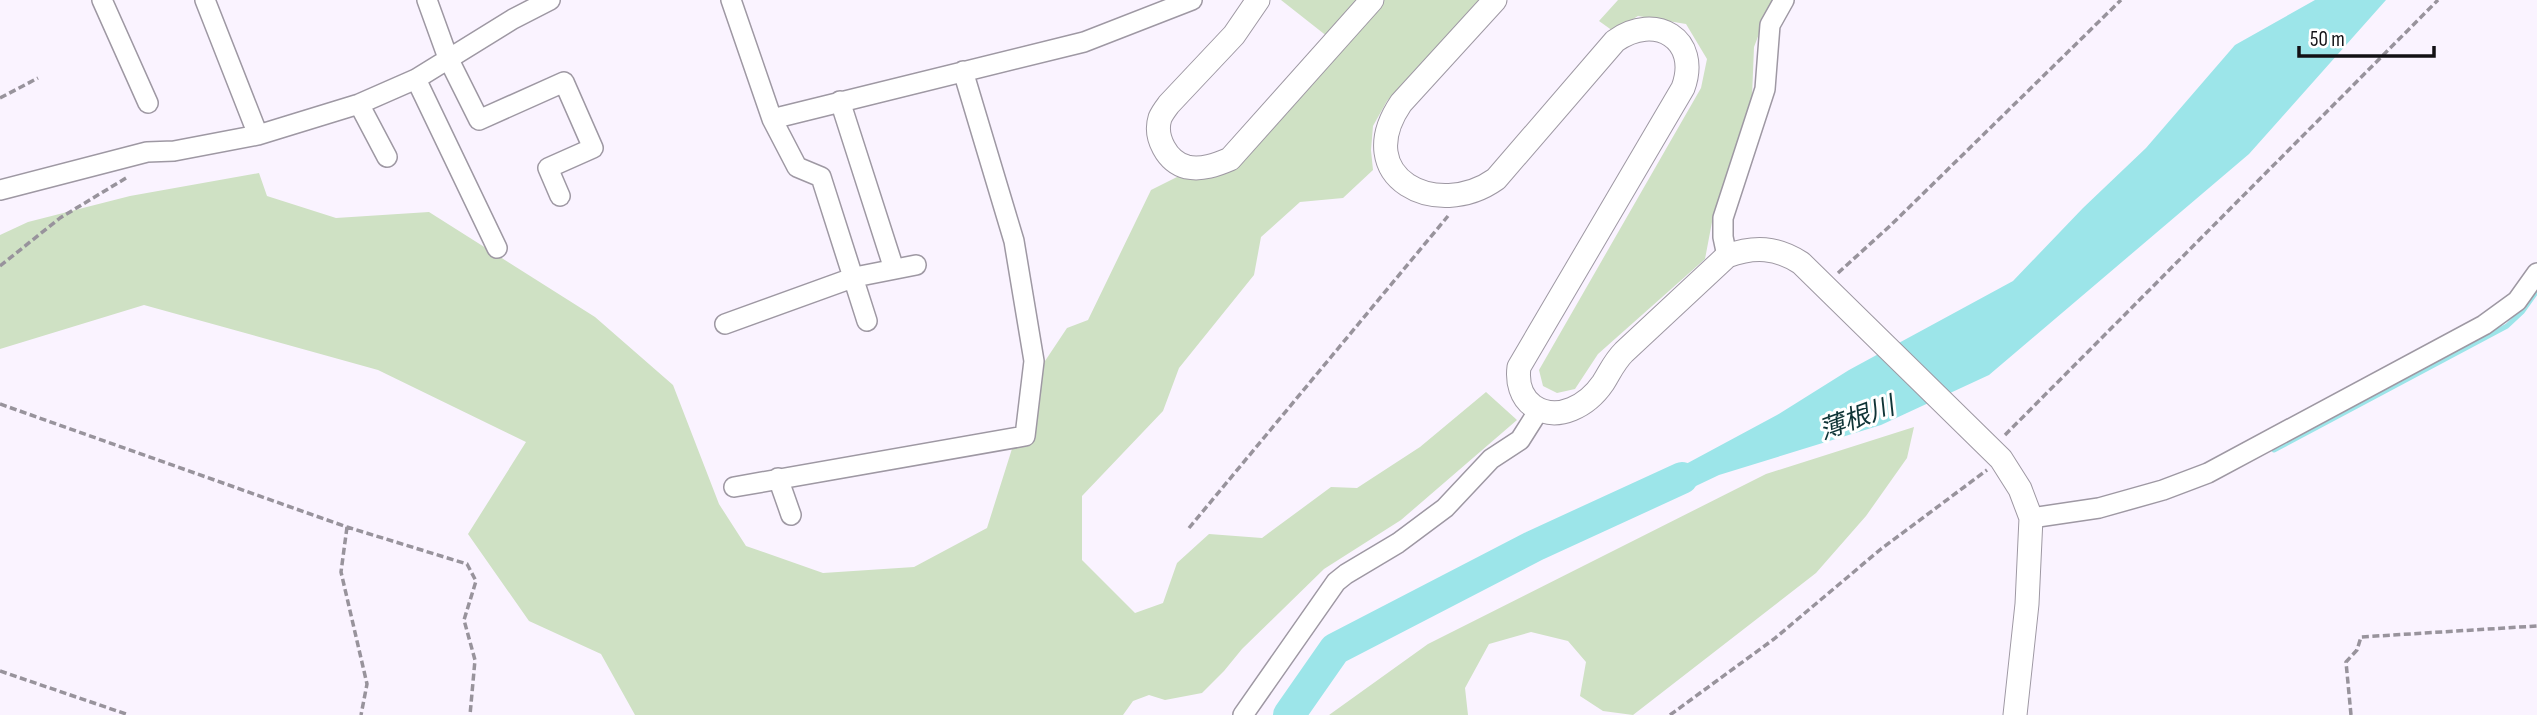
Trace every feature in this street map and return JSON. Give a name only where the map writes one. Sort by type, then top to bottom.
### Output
[{"type":"street","points":[[102,0],[148,103]]},
{"type":"street","points":[[205,0],[258,135]]},
{"type":"street","points":[[427,0],[448,58],[480,120],[564,82],[593,148],[548,168],[560,196]]},
{"type":"street","points":[[0,190],[147,152],[174,152],[258,135],[359,104],[416,79],[550,0]]},
{"type":"street","points":[[731,0],[772,119],[797,167],[821,177],[867,321]]},
{"type":"street","points":[[772,119],[1084,42],[1192,0]]},
{"type":"street","points":[[1258,0],[1234,35],[1160,117],[1159,132],[1163,146],[1172,160],[1185,167],[1201,168],[1230,159],[1372,0]]},
{"type":"street","points":[[1495,0],[1401,103],[1391,118],[1384,148],[1388,164],[1398,177],[1413,188],[1430,194],[1458,195],[1483,189],[1496,179],[1615,41],[1627,33],[1657,29],[1681,44],[1687,58],[1688,74],[1683,88],[1519,367],[1519,385],[1524,397],[1539,410],[1553,413],[1577,408],[1605,380],[1615,360],[1727,256],[1751,249],[1774,251],[1801,262],[2001,458],[2020,489],[2031,518],[2027,604],[2015,715]]},
{"type":"street","points":[[1727,256],[1723,218],[1765,89],[1770,25],[1784,0]]},
{"type":"street","points":[[734,487],[1025,436],[1034,361],[1021,281],[1014,241],[963,71]]},
{"type":"street","points":[[416,79],[497,248]]},
{"type":"street","points":[[840,101],[894,269]]},
{"type":"street","points":[[359,104],[387,157]]},
{"type":"street","points":[[725,324],[855,277],[916,265]]},
{"type":"street","points":[[2031,518],[2099,508],[2163,490],[2208,473],[2484,325],[2517,301],[2537,273]]},
{"type":"street","points":[[1243,715],[1336,582],[1398,543],[1445,508],[1491,459],[1520,440],[1539,410]]},
{"type":"street","points":[[778,478],[791,514]]},
{"type":"path","points":[[1825,285],[1891,225],[2121,0]]},
{"type":"path","points":[[1670,715],[1774,639],[1881,549],[2001,458],[2003,437],[2438,0]]},
{"type":"path","points":[[0,98],[38,78]]},
{"type":"path","points":[[0,266],[60,218],[133,174]]},
{"type":"path","points":[[1189,528],[1454,209],[1458,195]]},
{"type":"path","points":[[0,404],[347,527],[467,564],[476,581],[464,620],[475,660],[470,715]]},
{"type":"path","points":[[347,527],[341,572],[367,684],[361,715]]},
{"type":"path","points":[[2351,715],[2346,662],[2357,650],[2361,637],[2537,626]]},
{"type":"path","points":[[0,671],[129,715]]},
{"type":"green space","points":[[1281,0],[1361,0],[1328,37]]},
{"type":"green space","points":[[1382,0],[1479,0],[1387,101],[1373,126],[1373,170],[1343,198],[1300,202],[1261,237],[1254,275],[1179,368],[1163,411],[1082,496],[1082,560],[1135,613],[1163,603],[1177,563],[1209,534],[1262,538],[1331,487],[1357,488],[1420,447],[1486,392],[1517,420],[1401,520],[1324,569],[1242,649],[1202,693],[1165,700],[1149,695],[1133,701],[1123,715],[635,715],[601,654],[529,621],[468,534],[526,442],[378,370],[144,305],[0,349],[0,235],[28,222],[130,196],[259,173],[267,196],[336,218],[429,212],[595,317],[673,385],[719,504],[746,546],[823,573],[914,567],[987,528],[1035,376],[1067,328],[1088,320],[1151,190],[1183,174],[1199,176]]},
{"type":"green space","points":[[1618,0],[1772,0],[1754,47],[1752,97],[1712,222],[1705,259],[1598,354],[1575,389],[1557,393],[1543,386],[1539,370],[1701,88],[1707,59],[1686,24],[1638,16],[1613,31],[1599,21]]},
{"type":"green space","points":[[1914,427],[1907,458],[1866,516],[1816,573],[1633,715],[1603,711],[1580,696],[1586,662],[1568,641],[1531,632],[1489,644],[1465,688],[1468,715],[1329,715],[1428,644],[1766,474]]},
{"type":"water","points":[[2315,0],[2386,0],[2249,154],[1989,375],[1881,425],[1719,475],[1639,513],[1645,486],[1777,415],[1849,370],[2013,281],[2083,208],[2146,148],[2235,45]]},
{"type":"waterway","points":[[2274,450],[2507,326],[2522,312],[2537,291]]},
{"type":"waterway","name":"薄根川","points":[[1289,715],[1335,649],[1534,546],[1682,478]]}]
